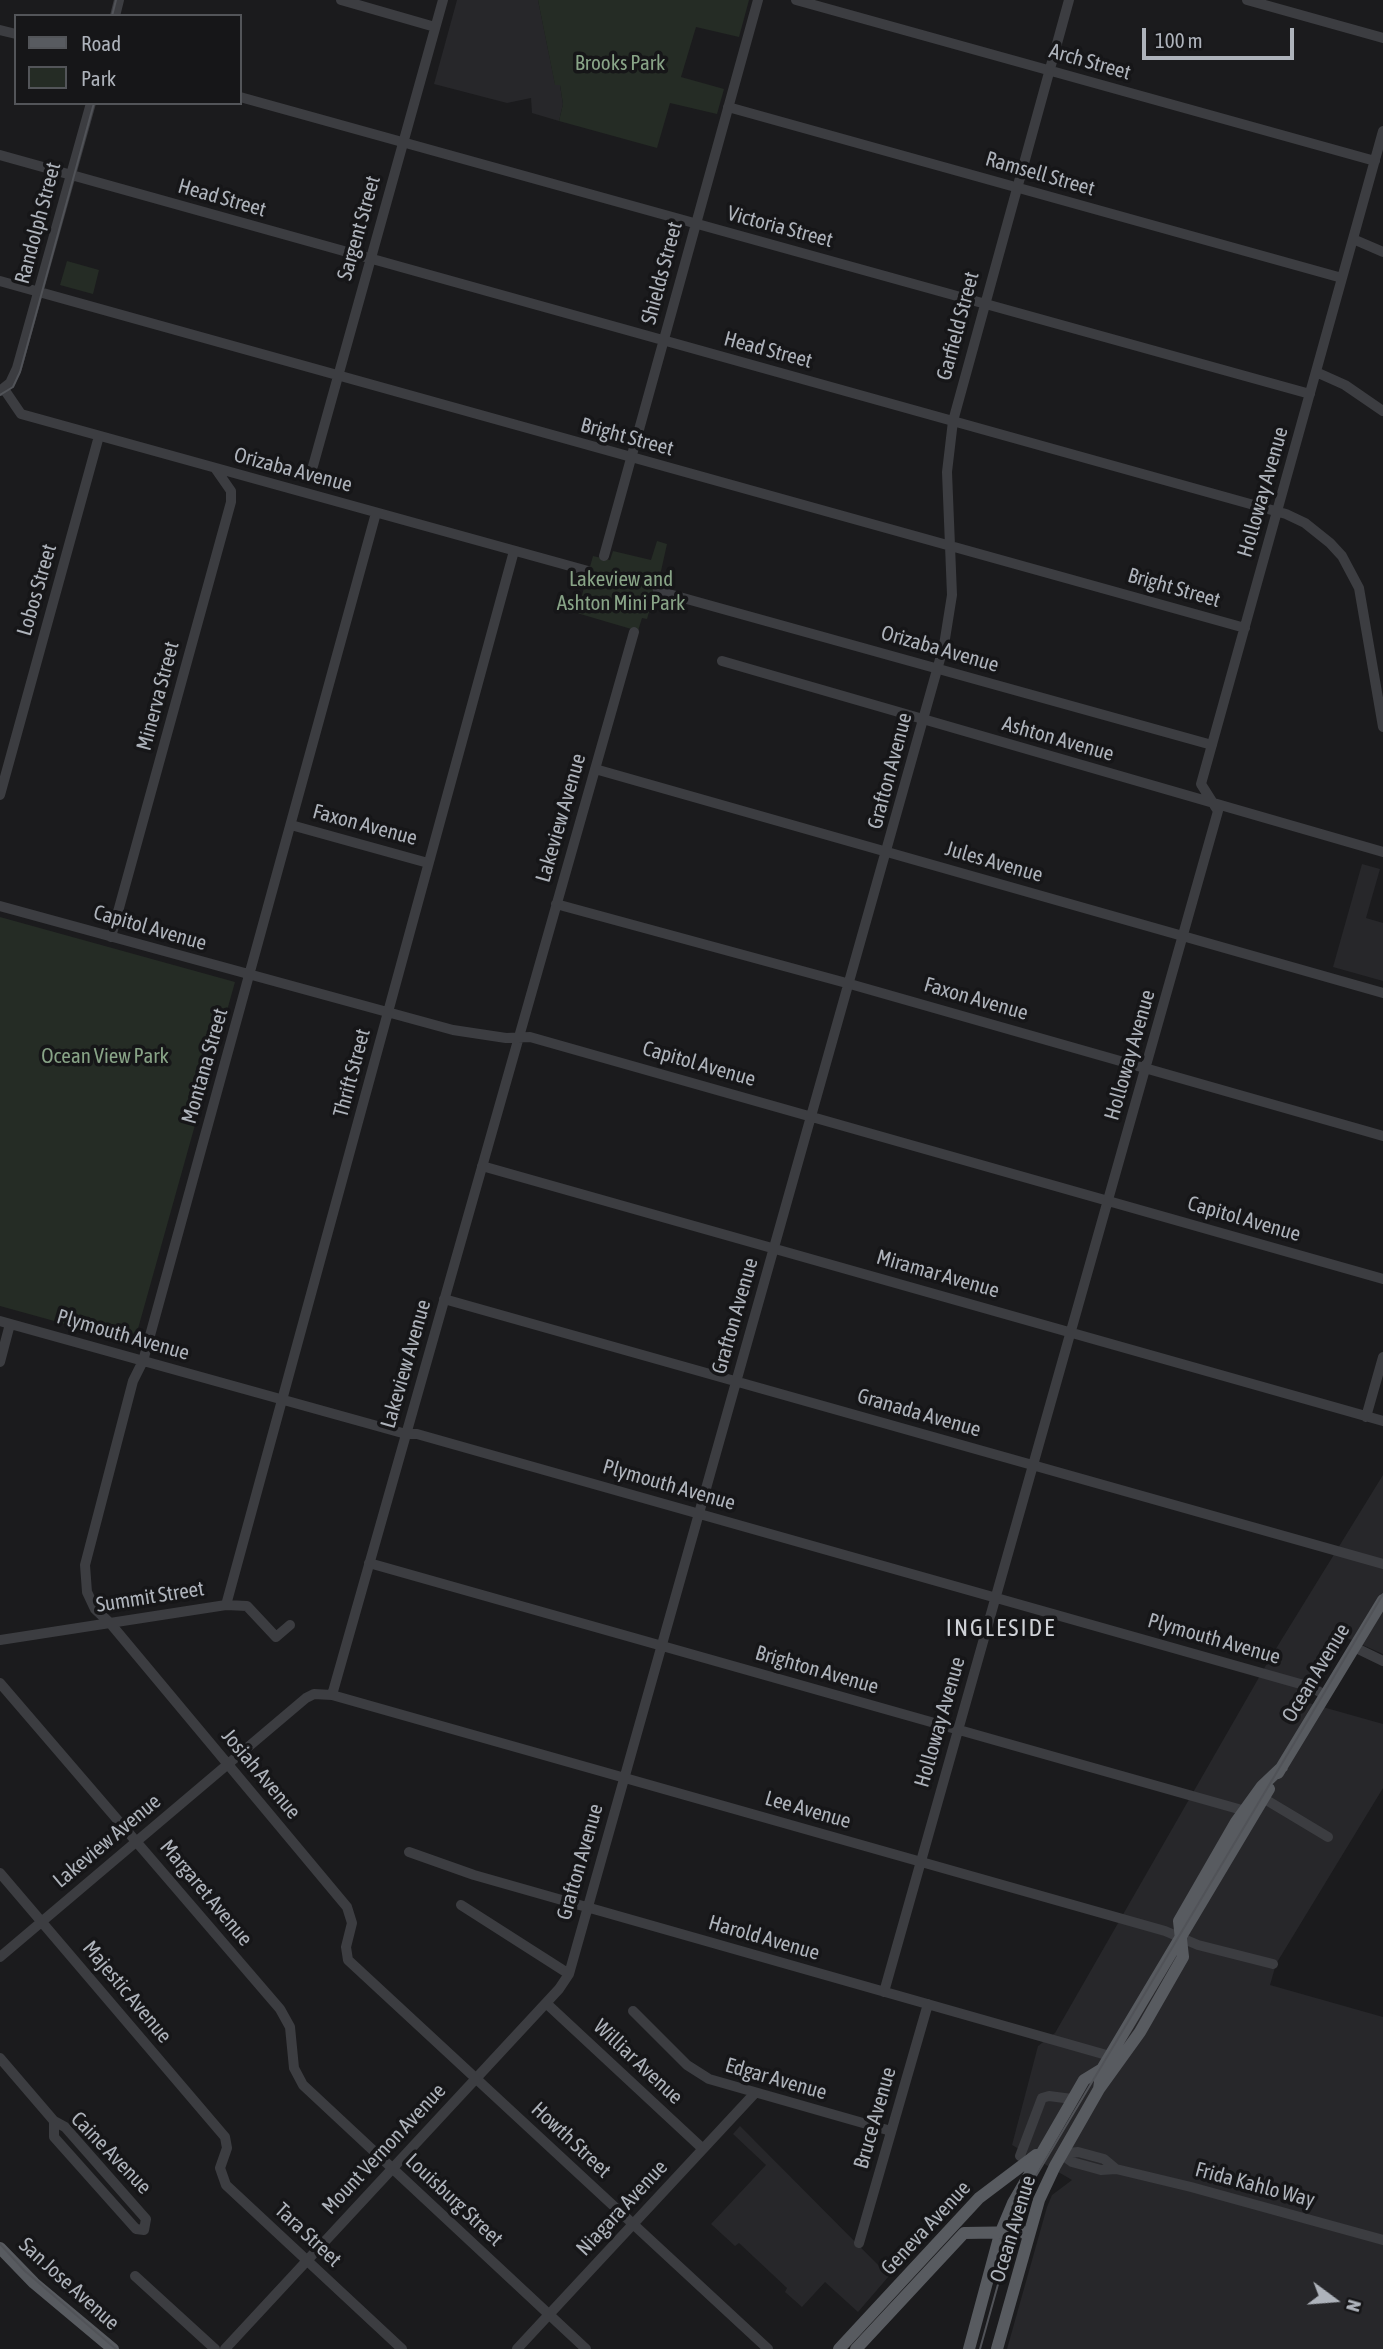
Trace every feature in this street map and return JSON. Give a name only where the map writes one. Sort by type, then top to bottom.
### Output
[{"type":"main road","name":"Ocean Avenue","points":[[1249,1812],[1263,1798],[1383,1600]]},
{"type":"main road","name":"Ocean Avenue","points":[[1099,2089],[1102,2070],[1180,1937],[1262,1786],[1282,1767]]},
{"type":"main road","name":"Ocean Avenue","points":[[969,2349],[1000,2234],[1052,2152],[1140,2032],[1183,1957],[1180,1937]]},
{"type":"main road","name":"Ocean Avenue","points":[[998,2349],[1052,2152],[1072,2099],[1084,2080],[1102,2070]]},
{"type":"main road","name":"Geneva Avenue","points":[[839,2349],[979,2198],[1052,2152]]},
{"type":"main road","name":"Geneva Avenue","points":[[856,2349],[958,2238],[972,2231],[1000,2234],[1029,2232]]},
{"type":"main road","name":"San Jose Avenue","points":[[0,2248],[34,2283],[113,2349]]},
{"type":"street","points":[[341,0],[435,27]]},
{"type":"street","name":"Sargent Street","points":[[313,466],[443,0]]},
{"type":"street","name":"Shields Street","points":[[604,556],[758,0]]},
{"type":"street","name":"Arch Street","points":[[796,0],[1375,161]]},
{"type":"street","name":"Garfield Street","points":[[938,669],[951,608],[947,472],[953,421],[1069,0]]},
{"type":"street","points":[[1247,0],[1383,38]]},
{"type":"street","name":"Victoria Street","points":[[242,98],[1310,394]]},
{"type":"street","name":"Randolph Street","points":[[2,390],[17,368],[90,105]]},
{"type":"street","name":"Ramsell Street","points":[[728,107],[1342,278]]},
{"type":"street","name":"Holloway Avenue","points":[[884,1992],[1218,811],[1202,784],[1383,131]]},
{"type":"street","name":"Head Street","points":[[0,155],[1277,511],[1318,532],[1342,556],[1352,572],[1364,604],[1371,672],[1383,727]]},
{"type":"street","points":[[1353,239],[1383,252]]},
{"type":"street","name":"Bright Street","points":[[0,281],[1245,628]]},
{"type":"street","points":[[1316,372],[1345,385],[1383,411]]},
{"type":"street","name":"Orizaba Avenue","points":[[2,390],[21,414],[588,571]]},
{"type":"street","name":"Lobos Street","points":[[0,795],[99,436]]},
{"type":"street","name":"Minerva Street","points":[[111,937],[231,502],[231,491],[215,468]]},
{"type":"street","name":"Montana Street","points":[[110,1623],[95,1609],[87,1592],[85,1564],[133,1381],[143,1361],[376,513]]},
{"type":"street","name":"Thrift Street","points":[[226,1605],[514,551]]},
{"type":"street","name":"Orizaba Avenue","points":[[658,591],[1212,746]]},
{"type":"street","name":"Lakeview Avenue","points":[[0,1956],[306,1698],[314,1694],[332,1695],[634,632]]},
{"type":"street","name":"Ashton Avenue","points":[[722,662],[1383,852]]},
{"type":"street","name":"Grafton Avenue","points":[[569,1974],[938,669]]},
{"type":"street","name":"Jules Avenue","points":[[595,769],[1383,993]]},
{"type":"street","name":"Faxon Avenue","points":[[291,825],[428,863]]},
{"type":"street","name":"Faxon Avenue","points":[[556,904],[850,984],[1383,1136]]},
{"type":"street","name":"Capitol Avenue","points":[[0,906],[388,1014],[453,1030],[506,1038],[530,1037],[1383,1279]]},
{"type":"street","name":"Miramar Avenue","points":[[482,1166],[1383,1421]]},
{"type":"street","name":"Granada Avenue","points":[[444,1298],[1383,1564]]},
{"type":"street","points":[[0,1362],[5,1322]]},
{"type":"street","name":"Plymouth Avenue","points":[[5,1322],[406,1434],[417,1434],[1311,1686],[1325,1695]]},
{"type":"street","points":[[1366,1417],[1383,1357]]},
{"type":"street","name":"Brighton Avenue","points":[[369,1563],[1249,1812]]},
{"type":"street","name":"Summit Street","points":[[0,1640],[226,1605],[247,1606],[276,1637],[290,1625]]},
{"type":"street","name":"Josiah Avenue","points":[[110,1623],[347,1907],[352,1923],[346,1947],[348,1960]]},
{"type":"street","points":[[1354,1647],[1383,1661]]},
{"type":"street","name":"Margaret Avenue","points":[[0,1682],[280,2009],[292,2037]]},
{"type":"street","name":"Lee Avenue","points":[[332,1695],[921,1861],[1273,1964]]},
{"type":"street","points":[[1263,1798],[1328,1837]]},
{"type":"street","name":"Harold Avenue","points":[[409,1852],[466,1872],[1110,2056]]},
{"type":"street","name":"Majestic Avenue","points":[[0,1873],[225,2137]]},
{"type":"street","points":[[461,1905],[569,1974]]},
{"type":"street","name":"Howth Street","points":[[348,1960],[768,2349]]},
{"type":"street","name":"Mount Vernon Avenue","points":[[225,2349],[547,2003],[569,1974]]},
{"type":"street","name":"Williar Avenue","points":[[547,2003],[703,2149]]},
{"type":"street","name":"Bruce Avenue","points":[[859,2243],[928,2004]]},
{"type":"street","name":"Edgar Avenue","points":[[634,2011],[697,2073],[719,2083],[891,2132]]},
{"type":"street","name":"Louisburg Street","points":[[292,2037],[294,2068],[303,2085],[586,2349]]},
{"type":"street","name":"Caine Avenue","points":[[0,2058],[54,2121],[65,2127],[146,2219],[144,2230],[136,2229],[54,2137],[54,2121]]},
{"type":"street","name":"Niagara Avenue","points":[[517,2349],[755,2093]]},
{"type":"street","name":"Ocean Avenue","points":[[1020,2156],[1042,2098],[1049,2096],[1072,2099]]},
{"type":"street","points":[[1027,2136],[1052,2152]]},
{"type":"street","name":"Tara Street","points":[[225,2137],[227,2148],[220,2168],[222,2180],[402,2349]]},
{"type":"street","name":"Frida Kahlo Way","points":[[1052,2152],[1091,2155],[1104,2159],[1121,2171],[1383,2240]]},
{"type":"street","points":[[135,2276],[215,2349]]},
{"type":"shaded area","points":[[457,0],[538,0],[555,84],[560,85],[563,104],[559,121],[532,113],[531,98],[507,103],[434,84]]},
{"type":"shaded area","points":[[1362,864],[1380,869],[1366,918],[1383,923],[1383,981],[1333,967]]},
{"type":"shaded area","points":[[1383,1475],[1383,1654],[1345,1637],[1305,1702],[1383,1724],[1383,1788],[1276,1964],[1270,1985],[1383,2017],[1383,2349],[1007,2349],[1047,2207],[1052,2195],[1072,2180],[1012,2145],[1038,2046],[1055,2033],[1269,1660]]},
{"type":"shaded area","points":[[740,2126],[889,2276],[858,2312],[825,2282],[802,2307],[785,2292],[787,2288],[739,2243],[735,2246],[711,2224],[766,2165],[733,2134]]},
{"type":"green space","name":"Brooks Park","points":[[538,0],[749,0],[739,37],[696,27],[681,77],[724,89],[717,114],[670,103],[657,148],[559,121],[563,104],[560,85],[555,85]]},
{"type":"green space","points":[[67,261],[99,270],[93,294],[60,285]]},
{"type":"green space","name":"Lakeview and Ashton Mini Park","points":[[657,541],[667,544],[647,619],[642,618],[638,631],[577,613],[593,556],[610,560],[613,551],[651,560]]},
{"type":"green space","name":"Ocean View Park","points":[[0,917],[235,982],[134,1343],[0,1306]]},
{"type":"tram line","points":[[112,14],[116,0]]},
{"type":"tram line","points":[[0,395],[13,387],[20,372],[93,105]]},
{"type":"tram line","points":[[980,2349],[1019,2209],[1033,2181],[1383,1594]]},
{"type":"tram line","points":[[0,2244],[25,2271],[116,2349]]},
{"type":"district","name":"INGLESIDE","points":[[1001,1628]]}]
